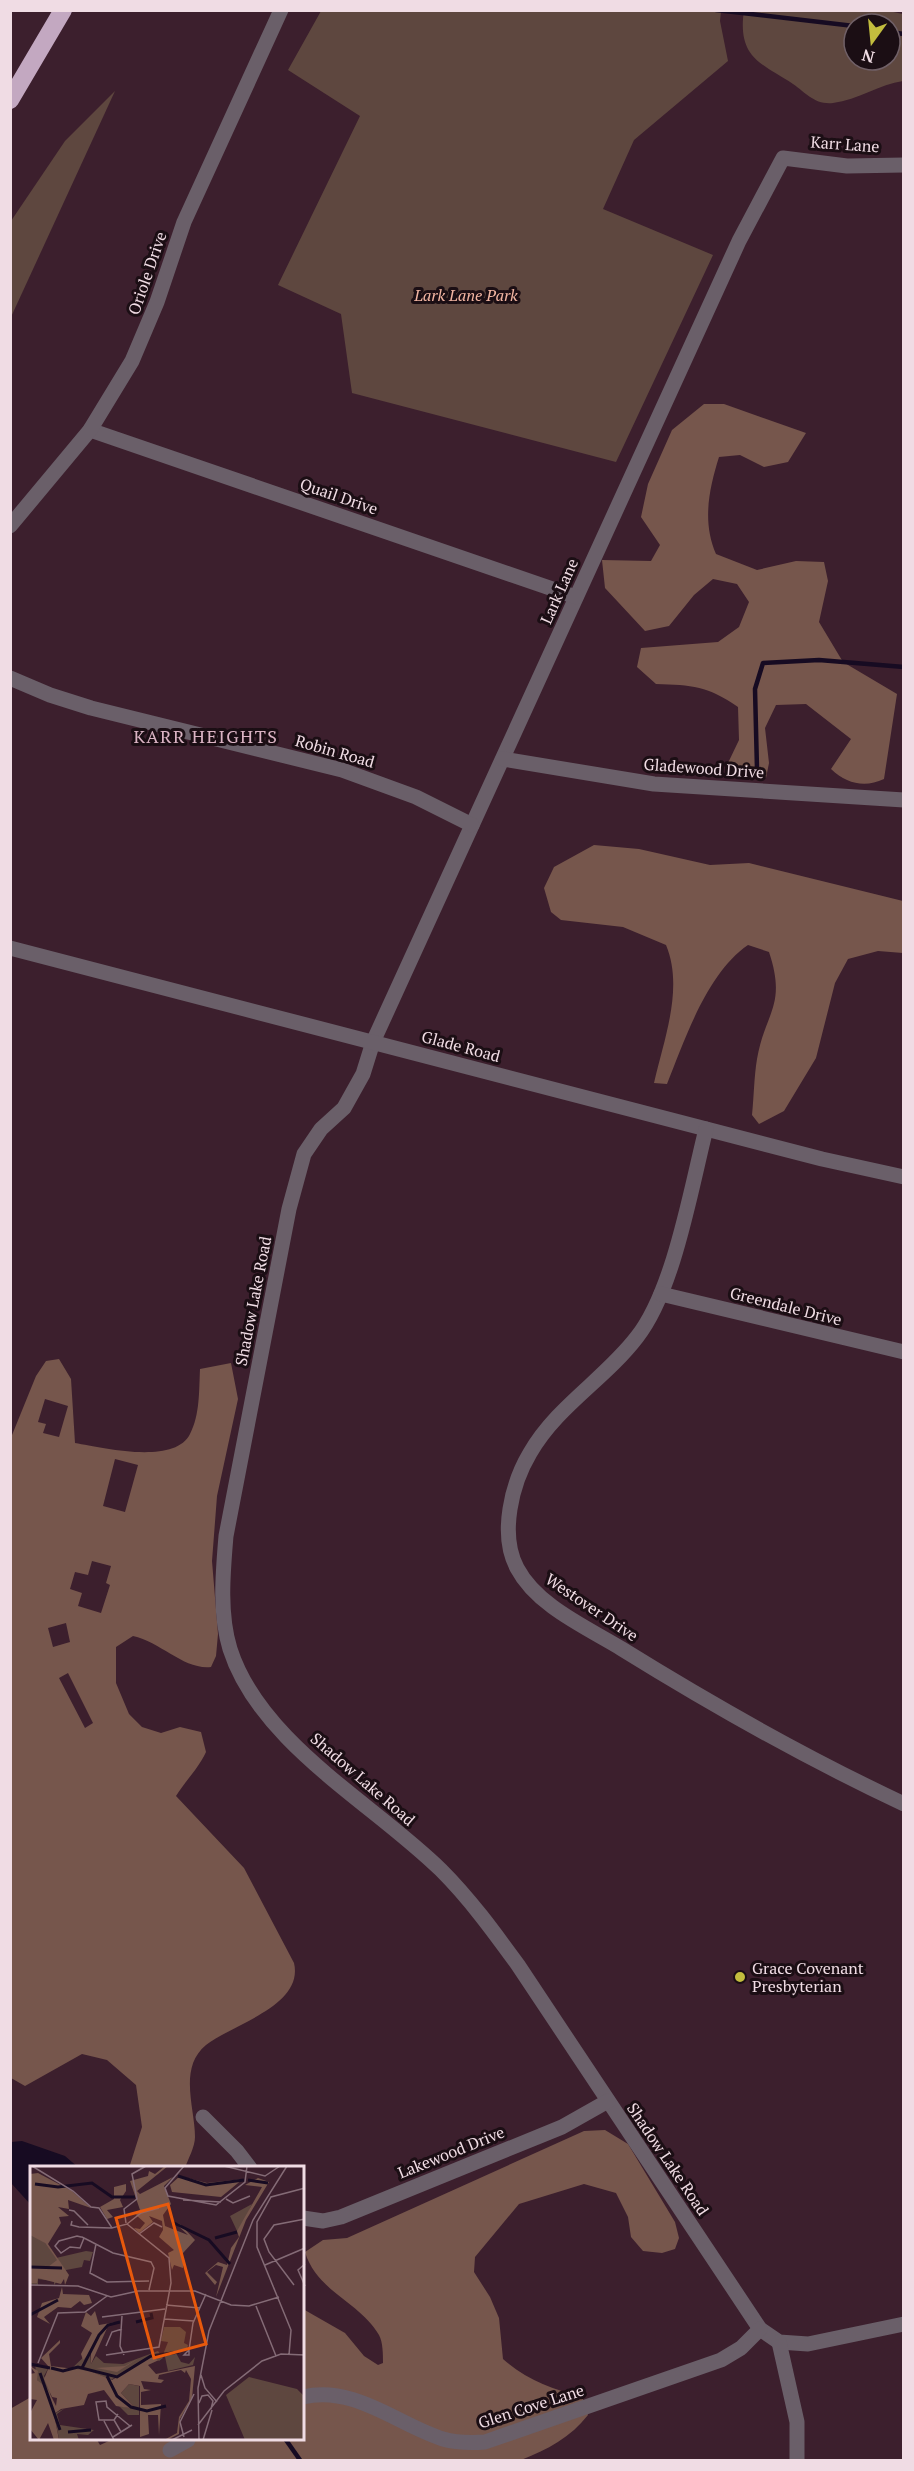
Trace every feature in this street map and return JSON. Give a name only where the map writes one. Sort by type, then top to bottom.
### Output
[{"type":"highway","points":[[10,100],[63,10]]},
{"type":"street","name":"Oriole Drive","points":[[10,526],[90,430],[132,361],[157,302],[184,222],[281,10]]},
{"type":"street","name":"Karr Lane","points":[[783,158],[791,157],[847,166],[903,165]]},
{"type":"street","name":"Lark Lane","points":[[373,1041],[739,241],[783,158]]},
{"type":"street","name":"Quail Drive","points":[[90,430],[576,597]]},
{"type":"street","name":"Robin Road","points":[[10,678],[44,693],[91,708],[361,776],[416,797],[472,825]]},
{"type":"street","name":"Gladewood Drive","points":[[503,759],[654,784],[903,800]]},
{"type":"street","name":"Glade Road","points":[[10,948],[706,1129],[903,1177]]},
{"type":"street","name":"Shadow Lake Road","points":[[373,1041],[363,1074],[344,1108],[321,1130],[304,1154],[289,1209],[226,1536],[222,1587],[230,1648],[250,1694],[280,1731],[440,1869],[476,1908],[518,1965],[760,2329],[779,2342]]},
{"type":"street","name":"Westover Drive","points":[[706,1129],[661,1294],[647,1322],[630,1347],[569,1404],[549,1425],[529,1453],[514,1489],[509,1530],[518,1569],[532,1589],[554,1606],[706,1701],[797,1752],[903,1804]]},
{"type":"street","name":"Greendale Drive","points":[[661,1294],[903,1352]]},
{"type":"street","name":"Lakewood Drive","points":[[304,2218],[323,2221],[341,2217],[562,2127],[608,2101]]},
{"type":"street","points":[[203,2117],[248,2166]]},
{"type":"street","points":[[797,2460],[797,2422],[779,2342],[808,2344],[903,2324]]},
{"type":"street","name":"Glen Cove Lane","points":[[304,2397],[319,2395],[344,2399],[395,2415],[445,2440],[466,2443],[485,2442],[721,2360],[741,2348],[760,2329]]},
{"type":"street","points":[[170,2450],[185,2441]]},
{"type":"green space","points":[[744,10],[884,10],[894,12],[842,12],[842,72],[902,72],[903,14],[903,81],[842,101],[821,102],[811,98],[762,64],[748,49],[744,39]]},
{"type":"green space","name":"Lark Lane Park","points":[[321,11],[721,11],[720,21],[728,61],[634,140],[603,209],[713,255],[616,462],[352,393],[341,314],[278,285],[360,116],[288,70]]},
{"type":"green space","points":[[115,91],[11,317],[11,221],[65,141]]},
{"type":"shaded area","points":[[704,404],[724,404],[806,433],[788,462],[764,467],[740,455],[719,457],[708,506],[709,530],[716,554],[757,570],[796,561],[824,562],[828,581],[819,622],[843,662],[897,694],[884,779],[863,784],[856,783],[843,778],[831,769],[851,739],[806,704],[776,705],[765,728],[769,763],[766,778],[744,772],[728,763],[739,740],[738,707],[718,695],[699,688],[656,684],[637,667],[641,648],[718,642],[739,627],[749,602],[737,584],[713,579],[694,595],[669,626],[645,631],[605,588],[602,560],[651,561],[660,545],[641,517],[648,484],[672,430]]},
{"type":"shaded area","points":[[594,845],[639,849],[710,865],[749,863],[903,901],[903,953],[878,951],[848,959],[835,983],[816,1058],[784,1111],[759,1124],[752,1115],[756,1066],[773,1008],[776,985],[769,952],[748,945],[733,957],[709,989],[699,1008],[667,1084],[654,1083],[673,996],[671,961],[666,945],[623,927],[561,920],[551,912],[544,888],[554,867]]},
{"type":"shaded area","points":[[59,1359],[71,1379],[75,1443],[120,1451],[154,1452],[170,1449],[182,1443],[190,1434],[196,1419],[200,1369],[231,1363],[238,1399],[217,1496],[212,1561],[218,1634],[216,1656],[211,1667],[191,1664],[133,1636],[116,1647],[116,1683],[129,1714],[142,1727],[161,1733],[180,1727],[201,1732],[206,1752],[176,1796],[244,1868],[294,1963],[294,1978],[288,1991],[278,2002],[218,2037],[197,2054],[190,2077],[195,2141],[186,2166],[130,2166],[142,2127],[136,2085],[107,2060],[82,2054],[25,2086],[11,2078],[10,1440],[36,1376],[46,1361]],"holes":[[[45,1399],[68,1406],[59,1437],[43,1433],[46,1424],[38,1422]],[[115,1459],[138,1465],[125,1512],[103,1506]],[[92,1561],[111,1566],[106,1583],[110,1585],[101,1613],[78,1606],[82,1593],[70,1589],[75,1572],[88,1575]],[[66,1623],[70,1642],[53,1647],[48,1628]],[[68,1673],[93,1723],[85,1728],[59,1678]]]},
{"type":"shaded area","points":[[605,2130],[628,2144],[675,2222],[679,2238],[675,2249],[662,2253],[643,2251],[631,2237],[628,2217],[616,2193],[584,2184],[519,2204],[475,2257],[474,2272],[490,2297],[499,2318],[503,2359],[540,2383],[582,2396],[588,2415],[574,2430],[549,2447],[521,2460],[11,2460],[10,2409],[30,2398],[30,2441],[98,2441],[100,2445],[109,2441],[304,2441],[304,2310],[345,2333],[364,2356],[378,2365],[383,2363],[379,2335],[371,2323],[328,2287],[311,2266],[305,2252],[323,2240],[347,2238],[584,2131]]},
{"type":"shaded area","points":[[22,2141],[65,2156],[77,2166],[30,2166],[30,2204],[11,2183],[11,2142]]},
{"type":"waterway","points":[[716,10],[842,25]]},
{"type":"waterway","points":[[757,769],[755,689],[763,663],[819,660],[904,667]]},
{"type":"waterway","points":[[287,2441],[300,2460]]},
{"type":"place","name":"Grace Covenant Presbyterian","points":[[740,1977]]},
{"type":"district","name":"KARR HEIGHTS","points":[[206,737]]}]
